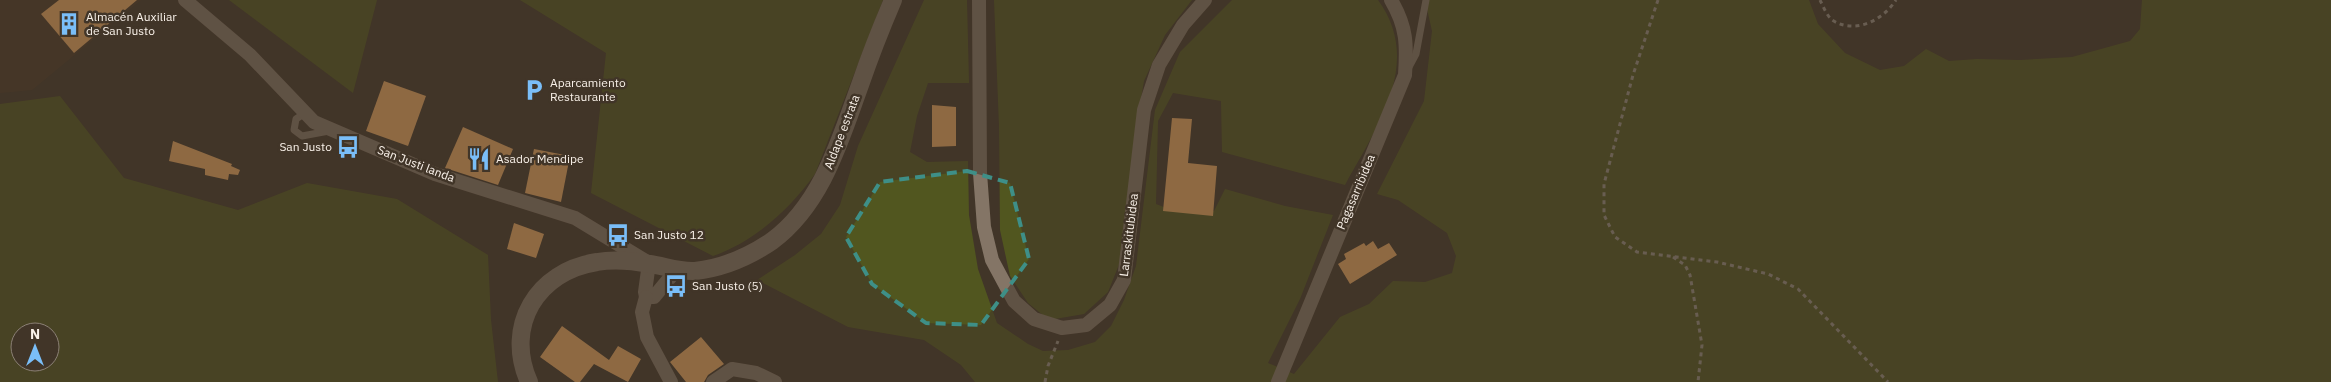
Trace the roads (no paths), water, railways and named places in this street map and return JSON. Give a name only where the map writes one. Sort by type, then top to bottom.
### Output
[{"type":"street","name":"San Justi landa","points":[[185,0],[250,55],[314,122],[435,174],[575,218],[648,263]]},
{"type":"street","name":"Aldape estrata","points":[[529,382],[523,368],[520,333],[528,308],[543,287],[566,272],[597,262],[648,263],[694,271],[721,265],[746,256],[772,241],[791,224],[825,176],[893,0]]},
{"type":"street","name":"Larraskitubidea","points":[[979,0],[980,173],[984,227],[992,260],[1014,301],[1034,319],[1062,328],[1086,325],[1110,305],[1124,280],[1144,110],[1159,65],[1183,25],[1205,0]]},
{"type":"street","points":[[1392,0],[1401,16],[1407,44],[1405,75]]},
{"type":"street","name":"Pagasarribidea","points":[[1278,382],[1405,75]]},
{"type":"street","points":[[648,263],[646,297],[642,312],[647,337],[671,382]]},
{"type":"street","points":[[646,297],[654,297],[677,269]]},
{"type":"street","points":[[713,382],[732,369],[756,373],[775,382]]},
{"type":"lane","name":"Pagasarribidea","points":[[1405,75],[1416,54],[1426,0]]},
{"type":"lane","points":[[305,113],[296,119],[294,130],[302,136],[331,130]]},
{"type":"place","name":"Almacén Auxiliar de San Justo","points":[[69,24]]},
{"type":"place","name":"Aparcamiento Restaurante","points":[[534,90]]},
{"type":"place","name":"San Justo","points":[[348,147]]},
{"type":"place","name":"Asador Mendipe","points":[[479,159]]},
{"type":"place","name":"San Justo 12","points":[[618,235]]},
{"type":"place","name":"San Justo (5)","points":[[676,286]]}]
